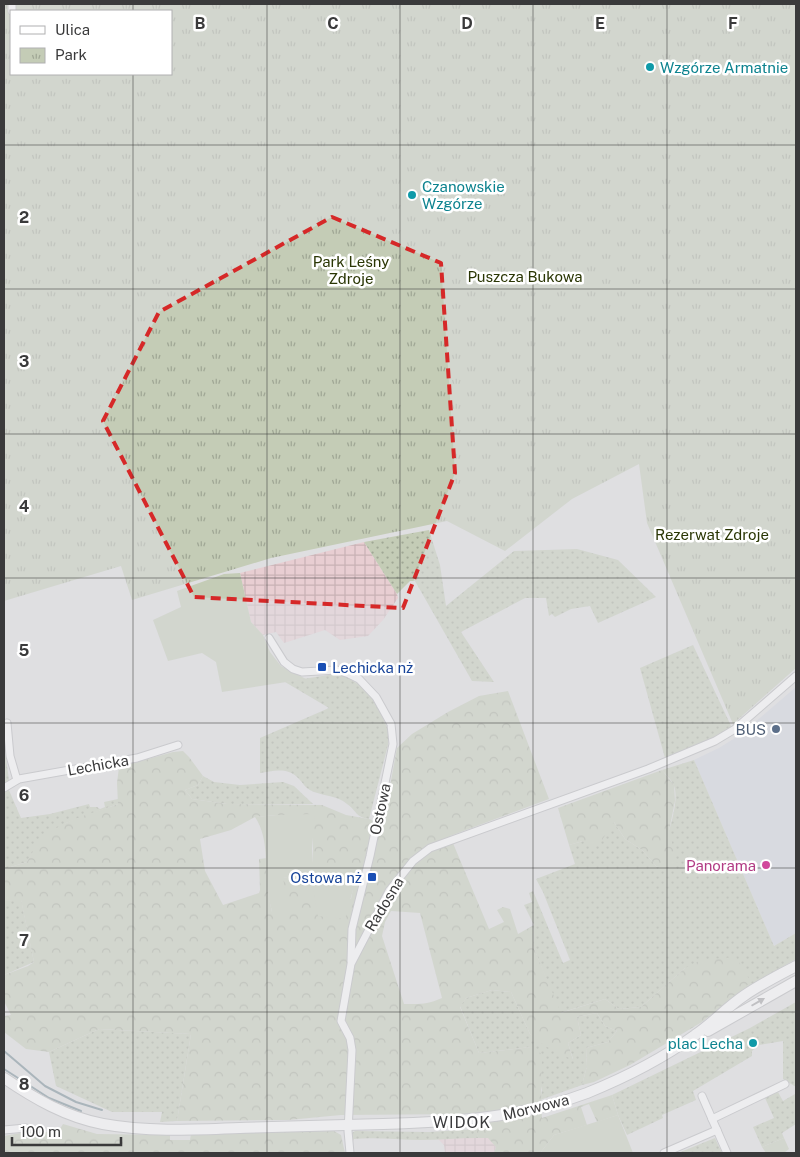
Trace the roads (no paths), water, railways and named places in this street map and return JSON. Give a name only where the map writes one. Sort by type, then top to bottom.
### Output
[{"type":"main road","name":"Morwowa","points":[[680,1046],[746,994],[796,966]]},
{"type":"main road","name":"Morwowa","points":[[349,1124],[461,1121],[526,1111],[564,1101],[603,1086],[632,1072],[796,981]]},
{"type":"main road","points":[[4,1078],[44,1103],[80,1118],[115,1126],[158,1128],[349,1124]]},
{"type":"street","name":"Ostowa","points":[[269,638],[284,662],[292,669],[302,672],[330,670],[344,672],[364,683],[376,697],[391,724],[394,744],[352,929],[351,964]]},
{"type":"street","name":"Radosna","points":[[350,1153],[349,1124],[352,1050],[350,1038],[341,1021],[351,964],[389,891],[404,870],[421,854],[440,844],[648,769],[710,744],[735,729],[796,676]]},
{"type":"street","points":[[4,788],[17,780],[10,756],[7,723]]},
{"type":"street","name":"Lechicka","points":[[17,780],[122,761],[149,755],[178,745]]},
{"type":"street","points":[[712,1119],[785,1084]]},
{"type":"street","points":[[702,1096],[727,1153]]},
{"type":"street","points":[[4,1130],[26,1128]]},
{"type":"street","points":[[664,1153],[716,1130]]},
{"type":"waterway","points":[[4,1051],[45,1086],[76,1102],[102,1110]]},
{"type":"waterway","points":[[4,1069],[49,1098],[81,1111]]},
{"type":"place","name":"Wzgórze Armatnie","points":[[650,67]]},
{"type":"place","name":"Czanowskie Wzgórze","points":[[412,195]]},
{"type":"place","name":"Lechicka nż","points":[[322,667]]},
{"type":"place","name":"BUS","points":[[776,729]]},
{"type":"place","name":"Panorama","points":[[766,865]]},
{"type":"place","name":"Ostowa nż","points":[[372,877]]},
{"type":"place","name":"plac Lecha","points":[[753,1043]]},
{"type":"district","name":"WIDOK","points":[[462,1122]]},
{"type":"park label","name":"Park Leśny Zdroje","points":[[351,270]]},
{"type":"park label","name":"Puszcza Bukowa","points":[[525,276]]},
{"type":"park label","name":"Rezerwat Zdroje","points":[[712,534]]}]
